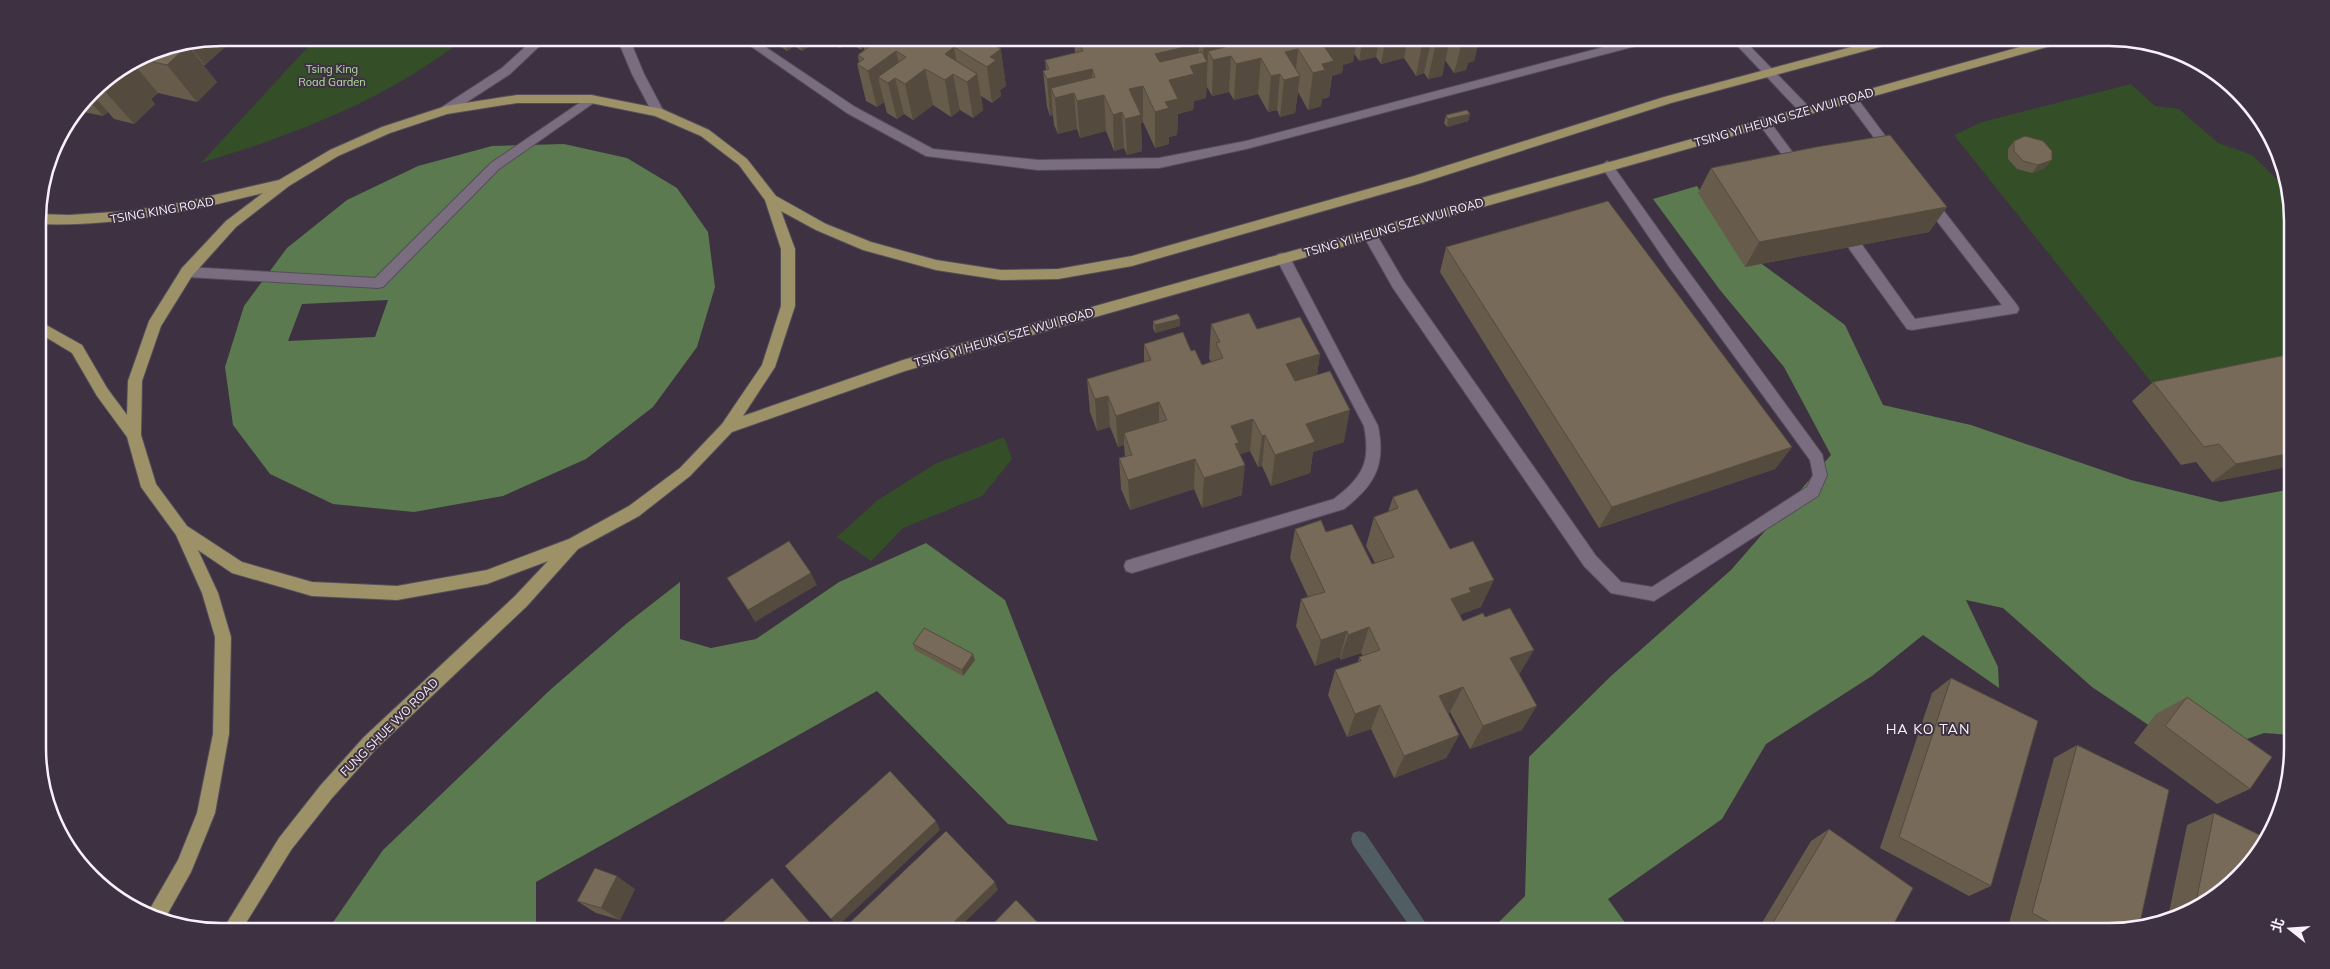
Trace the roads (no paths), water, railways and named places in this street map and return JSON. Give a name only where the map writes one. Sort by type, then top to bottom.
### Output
[{"type":"main road","points":[[771,199],[821,227],[868,246],[936,265],[1000,275],[1058,274],[1132,261],[1416,180],[1536,140],[1768,72],[1867,46]]},
{"type":"main road","name":"TSING YI HEUNG SZE WUI ROAD","points":[[727,428],[903,366],[1370,235],[1763,121],[2035,46]]},
{"type":"main road","points":[[159,911],[185,866],[206,814],[222,734],[223,637],[210,593],[182,531],[149,487],[134,435],[135,380],[154,325],[187,272],[231,224],[284,183],[334,153],[386,130],[446,110],[517,99],[591,98],[658,112],[704,133],[743,162],[771,199],[788,249],[788,306],[768,367],[727,428],[685,472],[634,511],[574,544],[487,577],[397,593],[312,590],[238,568],[182,531]]},
{"type":"main road","name":"TSING KING ROAD","points":[[47,219],[102,220],[139,216],[213,201],[284,183]]},
{"type":"main road","points":[[47,331],[77,349],[102,392],[134,435]]},
{"type":"main road","name":"FUNG SHUE WO ROAD","points":[[237,923],[285,844],[326,792],[370,743],[521,601],[574,544]]},
{"type":"street","points":[[758,47],[851,110],[930,153],[1038,165],[1159,163],[1246,145],[1620,46]]},
{"type":"street","points":[[1744,46],[1805,110]]},
{"type":"street","points":[[446,110],[506,71],[532,47]]},
{"type":"street","points":[[627,47],[638,74],[658,112]]},
{"type":"street","points":[[1850,97],[1899,163]]},
{"type":"street","points":[[187,272],[378,284],[495,166],[591,98]]},
{"type":"street","points":[[1763,121],[1801,172]]},
{"type":"street","points":[[1370,235],[1398,284],[1590,561],[1617,588],[1654,594],[1813,491],[1820,475],[1817,458],[1675,264],[1607,166]]},
{"type":"street","points":[[1855,246],[1912,325],[2012,309],[1917,186]]},
{"type":"street","points":[[1132,566],[1339,504],[1355,493],[1367,478],[1374,461],[1376,443],[1371,426],[1283,258]]},
{"type":"waterway","points":[[1359,839],[1417,922]]},
{"type":"district","name":"HA KO TAN","points":[[1928,729]]},
{"type":"park label","name":"Tsing King Road Garden","points":[[332,75]]}]
